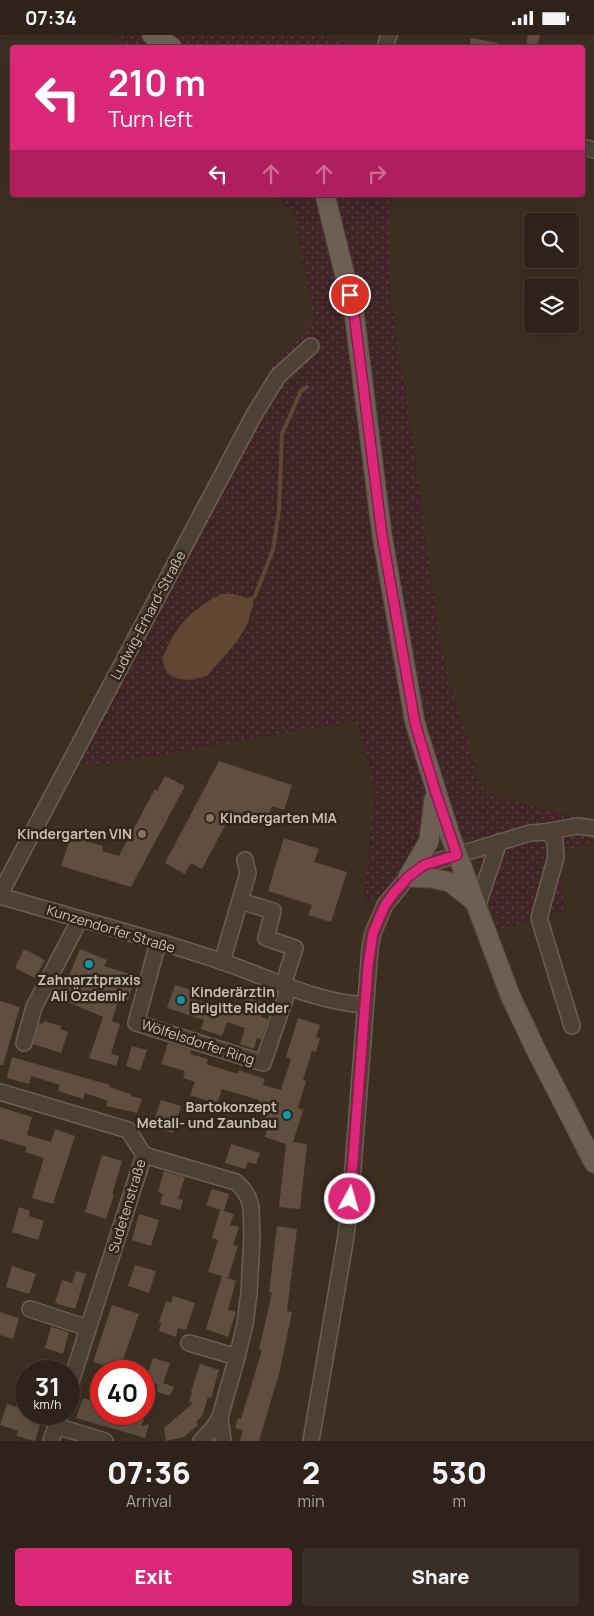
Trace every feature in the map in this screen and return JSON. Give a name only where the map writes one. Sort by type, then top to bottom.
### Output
[{"type":"main road","points":[[152,35],[169,45]]},
{"type":"main road","points":[[325,197],[354,313],[390,589],[415,723],[457,855],[510,995],[594,1163]]},
{"type":"main road","points":[[435,790],[428,841],[408,877],[431,878],[450,882],[476,904]]},
{"type":"street","name":"Ludwig-Erhard-Straße","points":[[0,895],[254,415],[278,376],[311,346]]},
{"type":"street","points":[[311,1441],[346,1236],[352,1181],[368,966],[373,933],[385,905],[408,877],[424,865],[530,833],[577,826],[594,828]]},
{"type":"street","points":[[544,831],[551,835],[555,841],[556,849],[539,918],[572,1026]]},
{"type":"street","points":[[476,904],[499,842]]},
{"type":"street","points":[[222,962],[248,873],[245,860]]},
{"type":"street","name":"Kunzendorfer Straße","points":[[0,895],[222,962],[286,986],[346,1004],[365,1005]]},
{"type":"street","points":[[240,901],[273,911],[266,939],[294,948],[286,986]]},
{"type":"street","points":[[24,1043],[34,1007],[80,919]]},
{"type":"street","name":"Wölfelsdorfer Ring","points":[[158,943],[136,1023],[263,1063],[286,986]]},
{"type":"street","name":"Sudetenstraße","points":[[0,1092],[128,1130],[144,1155],[78,1360]]},
{"type":"street","points":[[144,1155],[236,1182],[248,1197],[250,1207],[252,1237],[251,1268],[245,1324],[220,1417],[201,1441]]},
{"type":"street","points":[[30,1309],[88,1328]]},
{"type":"street","points":[[189,1343],[237,1357]]},
{"type":"street","points":[[220,1417],[223,1441]]},
{"type":"street","points":[[51,1441],[56,1425]]},
{"type":"street","points":[[64,1425],[79,1437],[105,1441]]},
{"type":"shaded area","points":[[109,35],[321,35],[355,45],[130,45]]},
{"type":"shaded area","points":[[276,197],[391,197],[388,230],[391,298],[410,418],[434,600],[446,669],[478,776],[487,794],[594,822],[594,842],[585,844],[562,855],[560,872],[565,909],[498,931],[469,835],[418,852],[386,893],[363,904],[375,789],[356,721],[92,767],[63,752],[273,364],[314,322],[294,214]]},
{"type":"shaded area","points":[[221,594],[234,594],[247,598],[255,596],[248,623],[238,640],[208,675],[192,680],[178,679],[167,673],[162,660],[178,629],[192,613]]},
{"type":"building","points":[[528,35],[540,35],[538,45],[526,45]]},
{"type":"building","points":[[471,38],[498,43],[498,45],[469,45]]},
{"type":"building","name":"Kindergarten MIA","points":[[219,761],[292,785],[284,810],[272,806],[268,819],[244,811],[240,815],[229,818],[202,869],[191,863],[185,874],[165,863]]},
{"type":"building","name":"Kindergarten VIN","points":[[165,776],[185,786],[131,887],[61,866],[72,833],[85,837],[84,841],[103,846],[102,851],[119,856],[155,789],[157,791]]},
{"type":"building","points":[[284,838],[319,849],[314,862],[347,872],[331,922],[308,915],[312,905],[268,891]]},
{"type":"building","points":[[24,949],[45,960],[35,978],[15,968]]},
{"type":"building","points":[[80,949],[107,960],[104,966],[136,976],[128,1000],[119,997],[112,1021],[120,1024],[111,1054],[119,1056],[116,1066],[89,1058],[103,1017],[51,995],[59,980],[66,983]]},
{"type":"building","points":[[175,985],[195,991],[193,999],[231,1011],[232,1008],[242,1011],[247,997],[265,1003],[261,1017],[268,1019],[261,1040],[257,1038],[254,1049],[240,1044],[245,1028],[227,1022],[222,1036],[201,1029],[204,1020],[167,1008]]},
{"type":"building","points":[[0,1001],[20,1007],[3,1065],[0,1065]]},
{"type":"building","points":[[298,1018],[320,1025],[316,1037],[320,1038],[316,1052],[312,1051],[303,1080],[306,1081],[298,1108],[303,1110],[293,1142],[307,1144],[300,1209],[279,1207],[286,1144],[265,1137],[269,1123],[260,1121],[264,1105],[258,1103],[259,1100],[222,1089],[217,1104],[190,1095],[195,1082],[183,1078],[185,1071],[161,1064],[168,1043],[191,1050],[190,1054],[208,1059],[206,1064],[238,1074],[239,1070],[265,1079],[263,1085],[281,1090],[291,1059],[286,1057]]},
{"type":"building","points":[[44,1021],[61,1026],[60,1029],[68,1032],[61,1053],[33,1044],[39,1023],[43,1024]]},
{"type":"building","points":[[132,1046],[147,1050],[140,1071],[126,1066]]},
{"type":"building","points":[[12,1057],[110,1085],[109,1087],[131,1094],[131,1096],[142,1099],[137,1113],[106,1106],[108,1101],[85,1093],[83,1099],[58,1091],[60,1085],[31,1076],[29,1084],[7,1078]]},
{"type":"building","points":[[161,1100],[181,1106],[173,1133],[152,1127]]},
{"type":"building","points":[[0,1107],[32,1117],[27,1135],[51,1142],[55,1129],[75,1136],[53,1204],[32,1198],[44,1158],[25,1152],[27,1147],[0,1139]]},
{"type":"building","points":[[231,1144],[260,1153],[256,1164],[248,1162],[245,1169],[225,1163]]},
{"type":"building","points":[[102,1155],[122,1161],[106,1219],[85,1212]]},
{"type":"building","points":[[164,1171],[185,1177],[178,1199],[183,1200],[180,1210],[160,1204],[163,1194],[158,1192]]},
{"type":"building","points":[[212,1189],[229,1194],[224,1211],[206,1205]]},
{"type":"building","points":[[19,1207],[30,1211],[29,1216],[44,1221],[38,1240],[12,1232]]},
{"type":"building","points":[[220,1210],[234,1214],[230,1225],[239,1227],[233,1245],[238,1246],[228,1278],[208,1272],[218,1240],[212,1238]]},
{"type":"building","points":[[139,1214],[159,1220],[151,1246],[132,1240]]},
{"type":"building","points":[[277,1226],[297,1229],[287,1311],[292,1312],[280,1370],[259,1441],[240,1441],[243,1430],[235,1428],[238,1418],[241,1419],[262,1350],[259,1350],[272,1293],[269,1292]]},
{"type":"building","points":[[135,1265],[156,1271],[149,1293],[128,1286]]},
{"type":"building","points":[[12,1266],[36,1274],[29,1294],[6,1287]]},
{"type":"building","points":[[76,1271],[86,1274],[75,1309],[55,1303],[62,1280],[72,1283]]},
{"type":"building","points":[[222,1276],[236,1281],[228,1310],[236,1312],[228,1337],[206,1329]]},
{"type":"building","points":[[173,1296],[195,1303],[186,1330],[178,1328],[176,1337],[159,1331],[161,1323],[159,1322],[166,1301],[171,1303]]},
{"type":"building","points":[[112,1305],[139,1314],[123,1360],[94,1360]]},
{"type":"building","points":[[0,1312],[19,1318],[13,1339],[0,1335]]},
{"type":"building","points":[[51,1327],[69,1332],[63,1354],[45,1348]]},
{"type":"building","points":[[153,1358],[170,1363],[163,1383],[174,1387],[170,1396],[157,1392],[155,1360],[152,1360]]},
{"type":"building","points":[[200,1364],[219,1370],[211,1398],[208,1397],[202,1416],[196,1422],[198,1425],[184,1437],[166,1441],[164,1428],[193,1403],[189,1402]]},
{"type":"building","points":[[83,1398],[90,1400],[90,1422],[80,1419],[80,1407]]},
{"type":"building","points":[[7,1404],[15,1406],[15,1425],[40,1425],[35,1441],[16,1436],[18,1431],[0,1425]]},
{"type":"building","points":[[100,1425],[149,1425],[145,1438]]},
{"type":"waterway","points":[[255,596],[273,550],[279,510],[282,434],[301,391],[307,387]]},
{"type":"place","name":"Kindergarten MIA","points":[[210,818]]},
{"type":"place","name":"Kindergarten VIN","points":[[142,834]]},
{"type":"place","name":"Zahnarztpraxis Ali Özdemir","points":[[89,964]]},
{"type":"place","name":"Kinderärztin Brigitte Ridder","points":[[181,1000]]},
{"type":"place","name":"Bartokonzept Metall- und Zaunbau","points":[[287,1115]]},
{"type":"route","points":[[350,295],[354,313],[372,465],[390,589],[415,723],[457,855],[424,865],[408,877],[385,905],[373,933],[368,966],[350,1199]]}]
